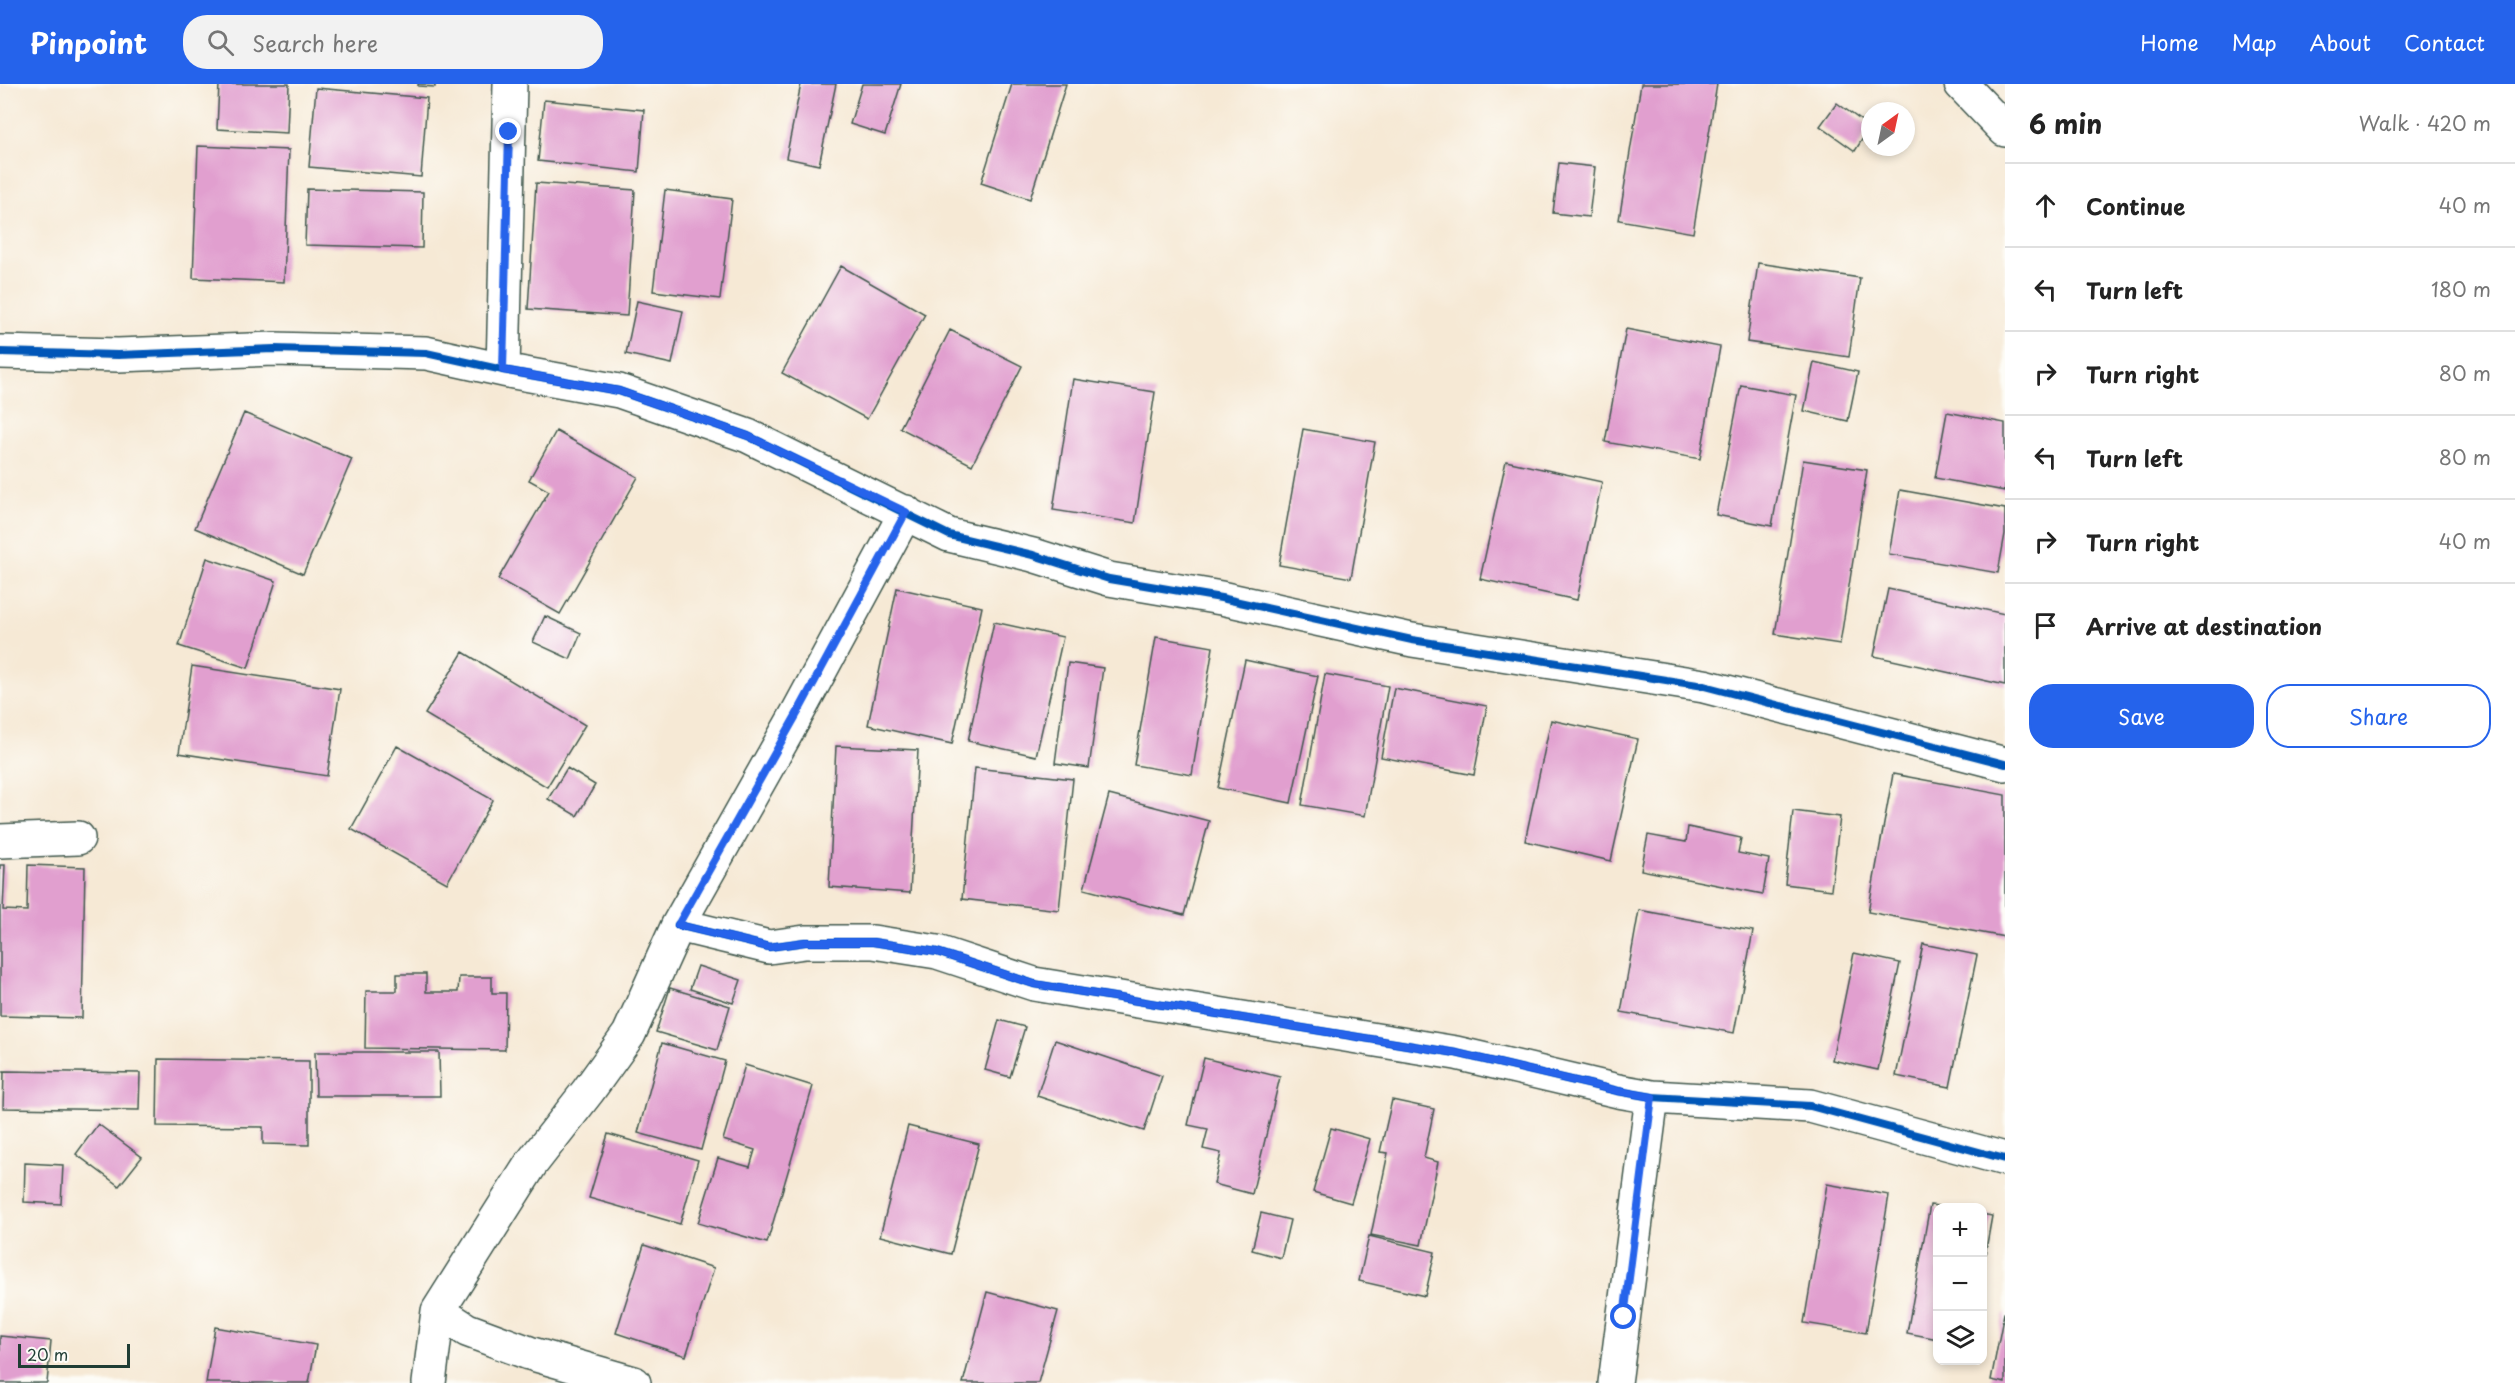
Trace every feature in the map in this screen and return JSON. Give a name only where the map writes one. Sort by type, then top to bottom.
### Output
[{"type":"street","points":[[503,370],[510,84]]},
{"type":"street","points":[[1961,84],[2005,130]]},
{"type":"street","points":[[0,352],[118,355],[274,349],[426,353],[503,370],[619,391],[748,436],[949,535],[1033,555],[1109,579],[1221,598],[1412,640],[1704,686],[2005,764]]},
{"type":"street","points":[[429,1383],[438,1311],[531,1164],[629,1034],[678,925],[798,712],[906,512]]},
{"type":"street","points":[[0,841],[78,838]]},
{"type":"street","points":[[678,925],[769,947],[805,942],[873,942],[937,952],[1034,984],[1456,1053],[1652,1097],[1810,1106],[2005,1159]]},
{"type":"street","points":[[1615,1383],[1652,1097]]},
{"type":"street","points":[[438,1311],[477,1334],[530,1353],[634,1383]]},
{"type":"building","points":[[219,84],[289,84],[287,133],[217,129]]},
{"type":"building","points":[[418,84],[435,84],[435,87],[418,86]]},
{"type":"building","points":[[801,84],[836,84],[819,165],[786,158]]},
{"type":"building","points":[[862,84],[901,84],[885,135],[850,124]]},
{"type":"building","points":[[1012,84],[1066,84],[1030,199],[981,183]]},
{"type":"building","points":[[1641,84],[1717,84],[1693,233],[1619,220]]},
{"type":"building","points":[[316,88],[427,98],[421,177],[309,167]]},
{"type":"building","points":[[544,100],[644,110],[639,172],[538,161]]},
{"type":"building","points":[[1837,103],[1861,120],[1861,141],[1855,151],[1820,126]]},
{"type":"building","points":[[198,146],[289,150],[284,282],[193,278]]},
{"type":"building","points":[[1559,163],[1595,167],[1589,217],[1553,213]]},
{"type":"building","points":[[536,183],[635,190],[627,316],[528,309]]},
{"type":"building","points":[[307,189],[423,192],[422,248],[305,245]]},
{"type":"building","points":[[665,190],[732,199],[720,299],[653,291]]},
{"type":"building","points":[[1758,263],[1860,278],[1849,357],[1747,342]]},
{"type":"building","points":[[841,266],[925,314],[867,419],[782,373]]},
{"type":"building","points":[[637,301],[683,311],[672,364],[626,354]]},
{"type":"building","points":[[1626,329],[1720,347],[1700,459],[1605,442]]},
{"type":"building","points":[[950,330],[1022,366],[972,465],[900,428]]},
{"type":"building","points":[[1814,362],[1858,372],[1848,421],[1804,411]]},
{"type":"building","points":[[1073,379],[1155,392],[1135,523],[1053,510]]},
{"type":"building","points":[[1741,385],[1796,395],[1772,526],[1716,515]]},
{"type":"building","points":[[1947,412],[2005,423],[2005,491],[1935,478]]},
{"type":"building","points":[[244,413],[352,459],[303,574],[195,528]]},
{"type":"building","points":[[1303,429],[1375,442],[1351,578],[1279,565]]},
{"type":"building","points":[[556,431],[638,477],[560,614],[498,579],[549,491],[529,480]]},
{"type":"building","points":[[1803,460],[1867,470],[1840,644],[1775,634]]},
{"type":"building","points":[[1506,461],[1602,482],[1577,600],[1480,579]]},
{"type":"building","points":[[1900,490],[2005,509],[2005,534],[1998,573],[1889,554]]},
{"type":"building","points":[[207,558],[276,581],[248,668],[179,646]]},
{"type":"building","points":[[897,588],[982,607],[952,744],[868,725]]},
{"type":"building","points":[[1888,589],[2005,614],[2005,685],[1874,656]]},
{"type":"building","points":[[545,616],[581,633],[570,659],[533,642]]},
{"type":"building","points":[[994,622],[1063,637],[1036,756],[968,741]]},
{"type":"building","points":[[1156,637],[1213,647],[1192,775],[1134,765]]},
{"type":"building","points":[[463,652],[585,725],[547,787],[425,714]]},
{"type":"building","points":[[1245,660],[1318,676],[1291,803],[1218,788]]},
{"type":"building","points":[[1068,663],[1103,668],[1089,768],[1055,763]]},
{"type":"building","points":[[192,666],[340,689],[327,776],[179,753]]},
{"type":"building","points":[[1325,674],[1388,686],[1365,816],[1302,805]]},
{"type":"building","points":[[1394,688],[1487,706],[1474,775],[1381,757]]},
{"type":"building","points":[[1551,720],[1638,739],[1611,861],[1525,841]]},
{"type":"building","points":[[397,746],[493,800],[447,883],[351,829]]},
{"type":"building","points":[[836,746],[918,750],[910,893],[829,887]]},
{"type":"building","points":[[567,768],[595,785],[577,816],[548,799]]},
{"type":"building","points":[[975,768],[1073,779],[1059,910],[962,899]]},
{"type":"building","points":[[1893,774],[2005,795],[2005,937],[1868,912]]},
{"type":"building","points":[[1109,795],[1209,821],[1184,915],[1084,889]]},
{"type":"building","points":[[1793,811],[1840,817],[1831,890],[1785,884]]},
{"type":"building","points":[[1688,827],[1741,838],[1738,853],[1769,859],[1763,894],[1641,870],[1648,835],[1686,842]]},
{"type":"building","points":[[0,865],[5,865],[3,910],[27,911],[28,865],[85,867],[82,1018],[0,1016]]},
{"type":"building","points":[[1639,910],[1753,931],[1734,1033],[1621,1012]]},
{"type":"building","points":[[1923,944],[1977,955],[1950,1087],[1896,1076]]},
{"type":"building","points":[[1854,953],[1900,963],[1878,1070],[1832,1060]]},
{"type":"building","points":[[698,966],[741,980],[733,1003],[690,989]]},
{"type":"building","points":[[397,974],[426,974],[426,992],[458,992],[459,977],[492,977],[492,993],[506,993],[505,1050],[365,1048],[366,991],[397,991]]},
{"type":"building","points":[[670,988],[730,1006],[717,1050],[656,1032]]},
{"type":"building","points":[[999,1020],[1025,1027],[1010,1077],[985,1070]]},
{"type":"building","points":[[1055,1040],[1162,1076],[1144,1131],[1037,1096]]},
{"type":"building","points":[[662,1043],[725,1061],[701,1150],[638,1133]]},
{"type":"building","points":[[315,1052],[439,1052],[440,1096],[316,1096]]},
{"type":"building","points":[[1204,1058],[1280,1077],[1252,1194],[1214,1184],[1221,1153],[1203,1149],[1208,1129],[1188,1125]]},
{"type":"building","points":[[158,1059],[309,1061],[309,1145],[263,1144],[263,1127],[157,1126]]},
{"type":"building","points":[[745,1065],[813,1086],[767,1243],[698,1223],[718,1158],[750,1167],[755,1150],[723,1140]]},
{"type":"building","points":[[4,1071],[140,1073],[139,1110],[3,1108]]},
{"type":"building","points":[[1392,1100],[1434,1109],[1424,1158],[1438,1162],[1421,1245],[1371,1235],[1388,1153],[1380,1152]]},
{"type":"building","points":[[98,1124],[142,1157],[119,1186],[76,1154]]},
{"type":"building","points":[[908,1126],[979,1144],[951,1254],[880,1236]]},
{"type":"building","points":[[1331,1128],[1370,1139],[1351,1203],[1313,1192]]},
{"type":"building","points":[[608,1134],[698,1160],[680,1224],[589,1198]]},
{"type":"building","points":[[25,1163],[63,1165],[61,1204],[24,1202]]},
{"type":"building","points":[[1827,1184],[1889,1195],[1866,1333],[1804,1323]]},
{"type":"building","points":[[1930,1205],[1933,1205],[1933,1338],[1907,1333]]},
{"type":"building","points":[[1261,1213],[1290,1220],[1281,1258],[1252,1250]]},
{"type":"building","points":[[1987,1215],[1992,1216],[1987,1244]]},
{"type":"building","points":[[1369,1236],[1435,1252],[1425,1296],[1359,1281]]},
{"type":"building","points":[[644,1245],[714,1268],[686,1356],[616,1333]]},
{"type":"building","points":[[987,1292],[1058,1311],[1038,1383],[963,1383]]},
{"type":"building","points":[[2005,1313],[2005,1383],[1991,1380]]},
{"type":"building","points":[[215,1327],[316,1345],[309,1383],[206,1383]]},
{"type":"building","points":[[0,1336],[51,1341],[47,1383],[0,1383]]},
{"type":"cycle path","points":[[0,352],[118,355],[274,349],[426,353],[503,370],[619,391],[748,436],[949,535],[1033,555],[1109,579],[1221,598],[1412,640],[1704,686],[2005,764]]},
{"type":"cycle path","points":[[678,925],[769,947],[805,942],[873,942],[937,952],[1034,984],[1456,1053],[1652,1097],[1810,1106],[2005,1159]]},
{"type":"route","points":[[509,132],[503,370],[619,391],[748,436],[906,512],[798,712],[678,925],[724,938],[769,947],[805,942],[873,942],[937,952],[1034,984],[1456,1053],[1652,1097],[1624,1317]]}]
